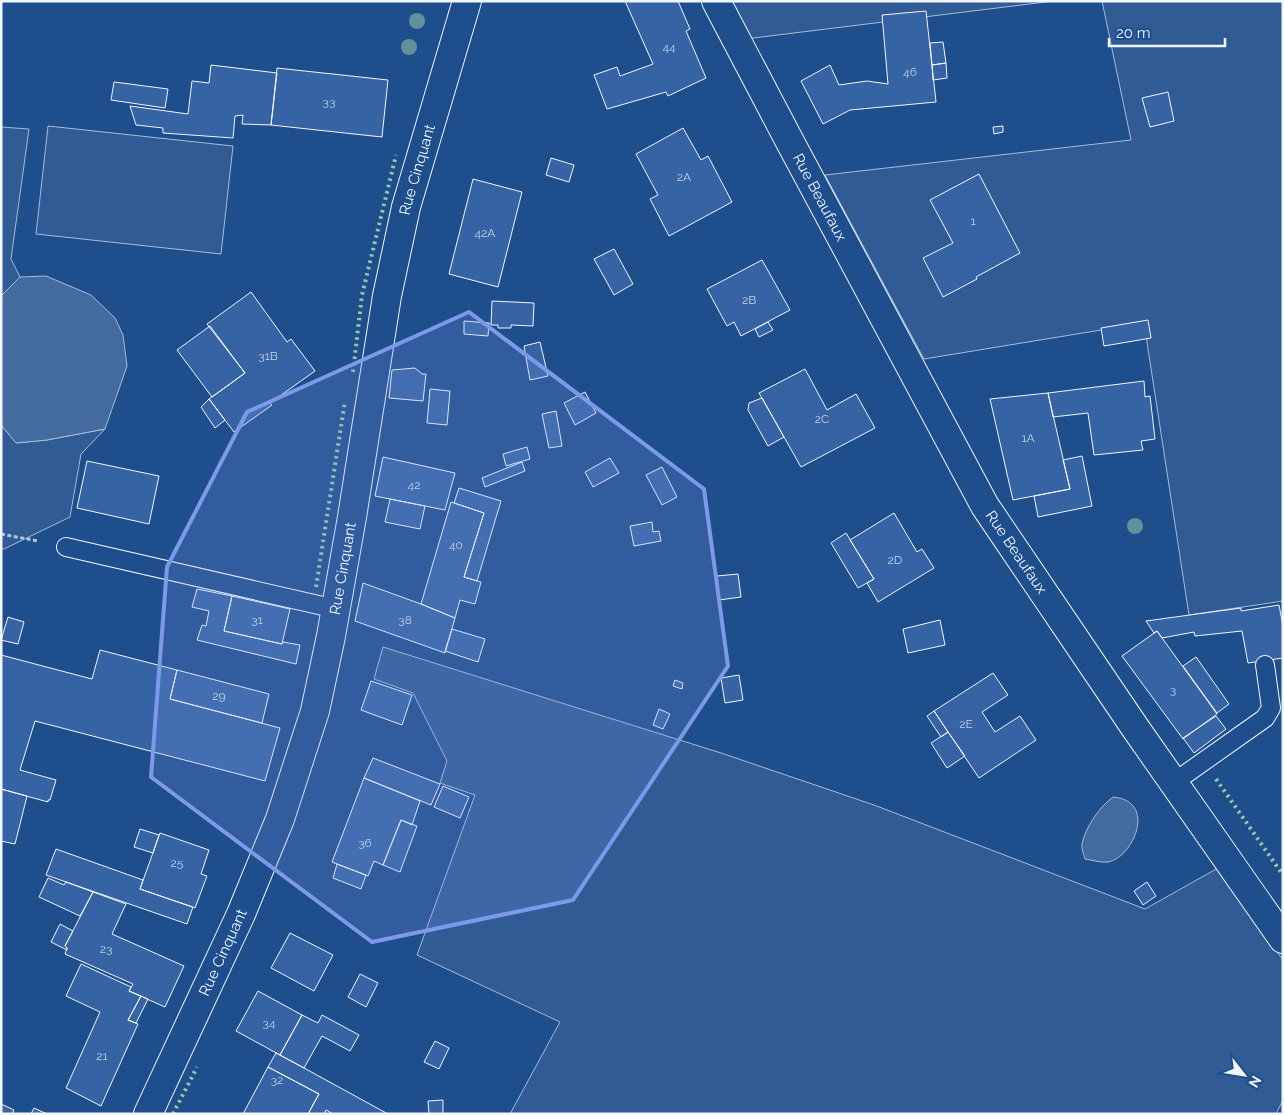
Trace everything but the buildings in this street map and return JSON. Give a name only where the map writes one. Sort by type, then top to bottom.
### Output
[{"type":"street","name":"Rue Cinquant","points":[[148,1114],[241,914],[280,819],[315,711],[336,609],[389,287],[406,207],[467,1]]},
{"type":"street","name":"Rue Beaufaux","points":[[716,1],[788,140],[985,506],[1173,783],[1283,939]]},
{"type":"lane","points":[[66,547],[336,609]]},
{"type":"lane","points":[[1173,783],[1265,718],[1271,708],[1265,665]]},
{"type":"path","points":[[1,534],[66,547]]},
{"type":"highlighted area","points":[[469,312],[704,489],[728,666],[573,900],[372,942],[151,777],[167,567],[247,412]]},
{"type":"shaded area","points":[[725,1],[1054,1],[745,39]]},
{"type":"shaded area","points":[[1102,1],[1283,1],[1283,601],[1189,615],[1144,323],[924,359],[825,175],[1131,140]]},
{"type":"shaded area","points":[[48,126],[233,146],[221,254],[36,234]]},
{"type":"shaded area","points":[[1,127],[29,129],[11,259],[20,277],[1,296]]},
{"type":"shaded area","points":[[46,276],[91,295],[115,318],[123,335],[127,366],[105,429],[47,440],[16,443],[1,425],[1,296],[20,277]]},
{"type":"shaded area","points":[[1,425],[17,443],[47,440],[105,429],[81,454],[70,517],[4,549],[1,549]]},
{"type":"shaded area","points":[[383,647],[721,753],[874,805],[1145,909],[1218,868],[1283,960],[1283,1100],[1276,1114],[510,1114],[560,1022],[417,955],[475,795],[440,783],[447,761],[413,693],[374,679]]},
{"type":"shaded area","points":[[1113,797],[1127,801],[1135,808],[1138,818],[1137,830],[1126,851],[1117,858],[1108,862],[1085,859],[1082,846],[1086,831],[1098,812]]},
{"type":"hedge","points":[[353,372],[362,295],[396,155]]},
{"type":"hedge","points":[[316,587],[345,401]]},
{"type":"hedge","points":[[1216,779],[1283,875]]},
{"type":"hedge","points":[[173,1114],[197,1067]]}]
